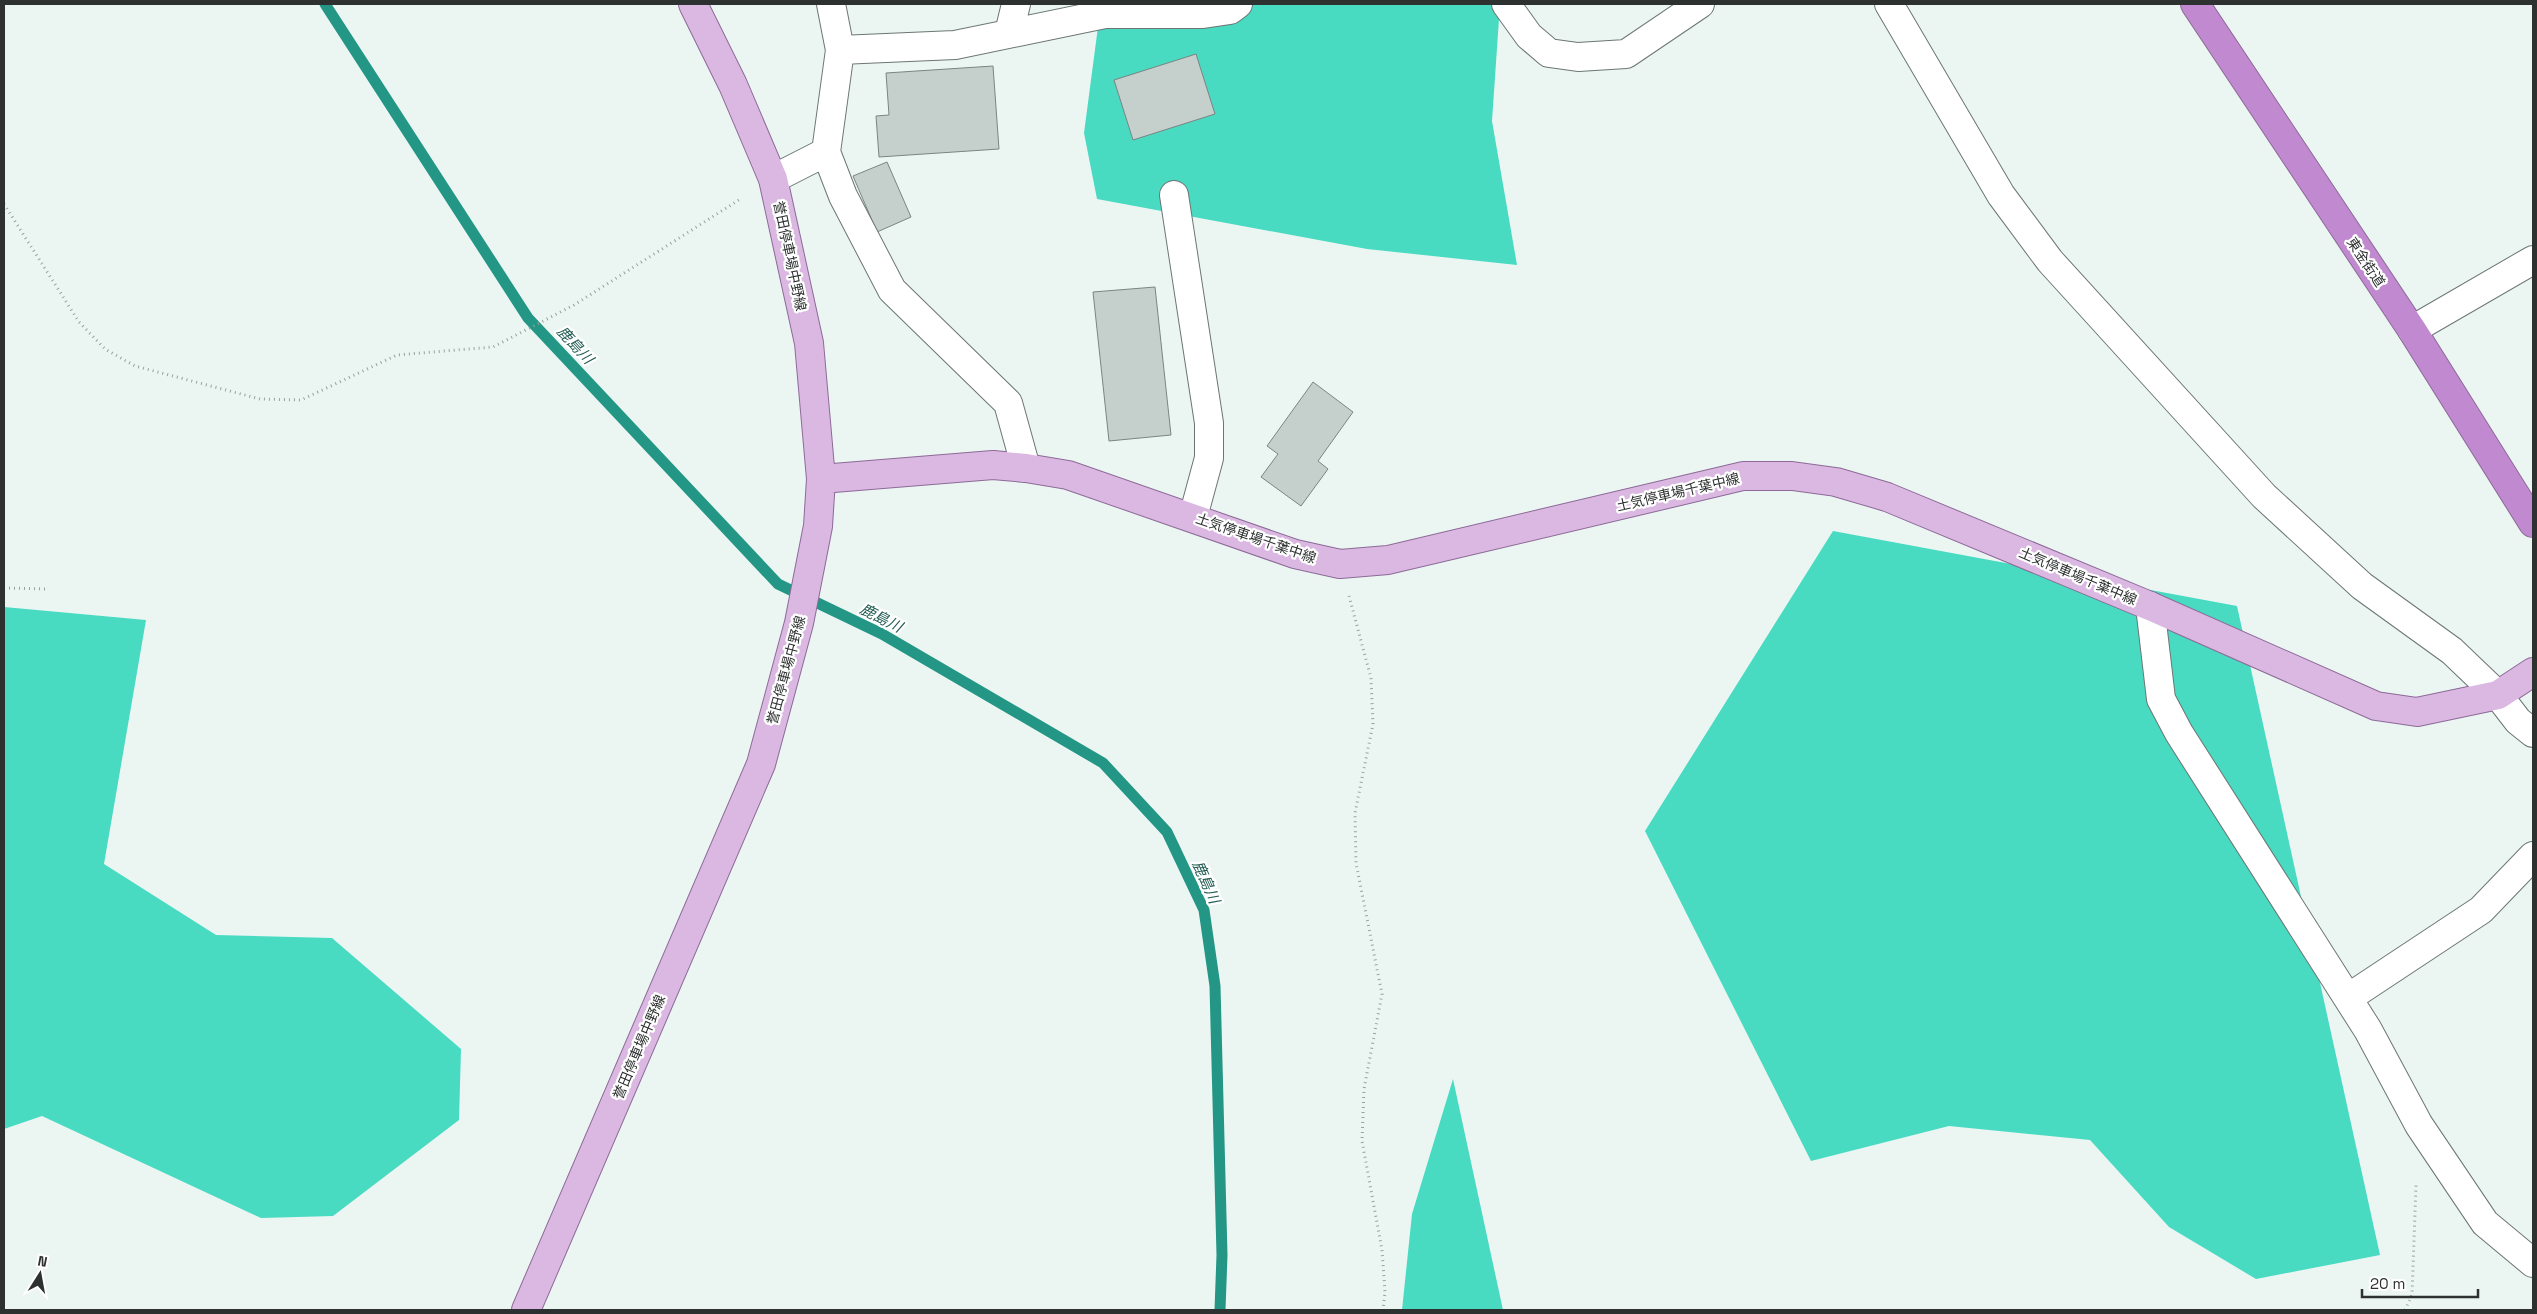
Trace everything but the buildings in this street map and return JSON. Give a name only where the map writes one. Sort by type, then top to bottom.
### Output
[{"type":"highway","name":"東金街道","points":[[2195,4],[2412,330],[2533,523]]},
{"type":"main road","name":"誉田停車場中野線","points":[[526,1310],[760,764],[799,623],[812,560],[821,479],[809,343],[773,179],[733,85],[693,4]]},
{"type":"main road","name":"土気停車場千葉中線","points":[[821,479],[993,465],[1068,474],[1295,554],[1340,564],[1388,560],[1742,476],[1792,476],[1836,482],[1887,497],[2150,606],[2376,706],[2417,712],[2498,694],[2533,672]]},
{"type":"street","points":[[831,4],[840,50],[826,152],[843,196],[892,290],[1008,403],[1026,468]]},
{"type":"street","points":[[1009,33],[1016,4]]},
{"type":"street","points":[[840,50],[955,45],[1105,14],[1202,14],[1230,10],[1238,4]]},
{"type":"street","points":[[1506,4],[1529,36],[1549,53],[1578,57],[1626,54],[1700,4]]},
{"type":"street","points":[[1889,4],[2001,195],[2050,261],[2264,496],[2362,586],[2452,651],[2498,694],[2518,721],[2533,733]]},
{"type":"street","points":[[773,179],[826,152]]},
{"type":"street","points":[[1174,195],[1209,423],[1209,458],[1193,517]]},
{"type":"street","points":[[2412,330],[2533,260]]},
{"type":"street","points":[[2150,606],[2161,699],[2179,733],[2368,1030],[2419,1125],[2485,1223],[2533,1263]]},
{"type":"street","points":[[2348,998],[2481,910],[2533,856]]},
{"type":"path","points":[[4,204],[79,322],[105,349],[135,366],[251,396],[302,400],[397,355],[493,347],[552,318],[773,179]]},
{"type":"path","points":[[1340,564],[1370,678],[1373,715],[1373,724],[1355,813],[1356,863],[1382,994],[1364,1089],[1362,1141],[1382,1250],[1385,1292],[1383,1310]]},
{"type":"path","points":[[4,588],[48,589]]},
{"type":"path","points":[[2405,1310],[2412,1295],[2419,1125]]},
{"type":"green space","points":[[1101,4],[1500,4],[1492,121],[1517,265],[1367,249],[1097,199],[1084,133]]},
{"type":"green space","points":[[1833,531],[2237,606],[2380,1255],[2256,1279],[2169,1227],[2090,1140],[1949,1126],[1811,1161],[1645,831]]},
{"type":"green space","points":[[4,607],[146,620],[104,864],[216,935],[332,938],[461,1049],[459,1120],[333,1216],[261,1218],[42,1116],[4,1129]]},
{"type":"green space","points":[[1453,1079],[1503,1310],[1402,1310],[1412,1214]]},
{"type":"waterway","name":"鹿島川","points":[[325,4],[528,318],[778,584],[882,634],[1103,763],[1167,832],[1204,910],[1215,986],[1222,1255],[1220,1310]]}]
